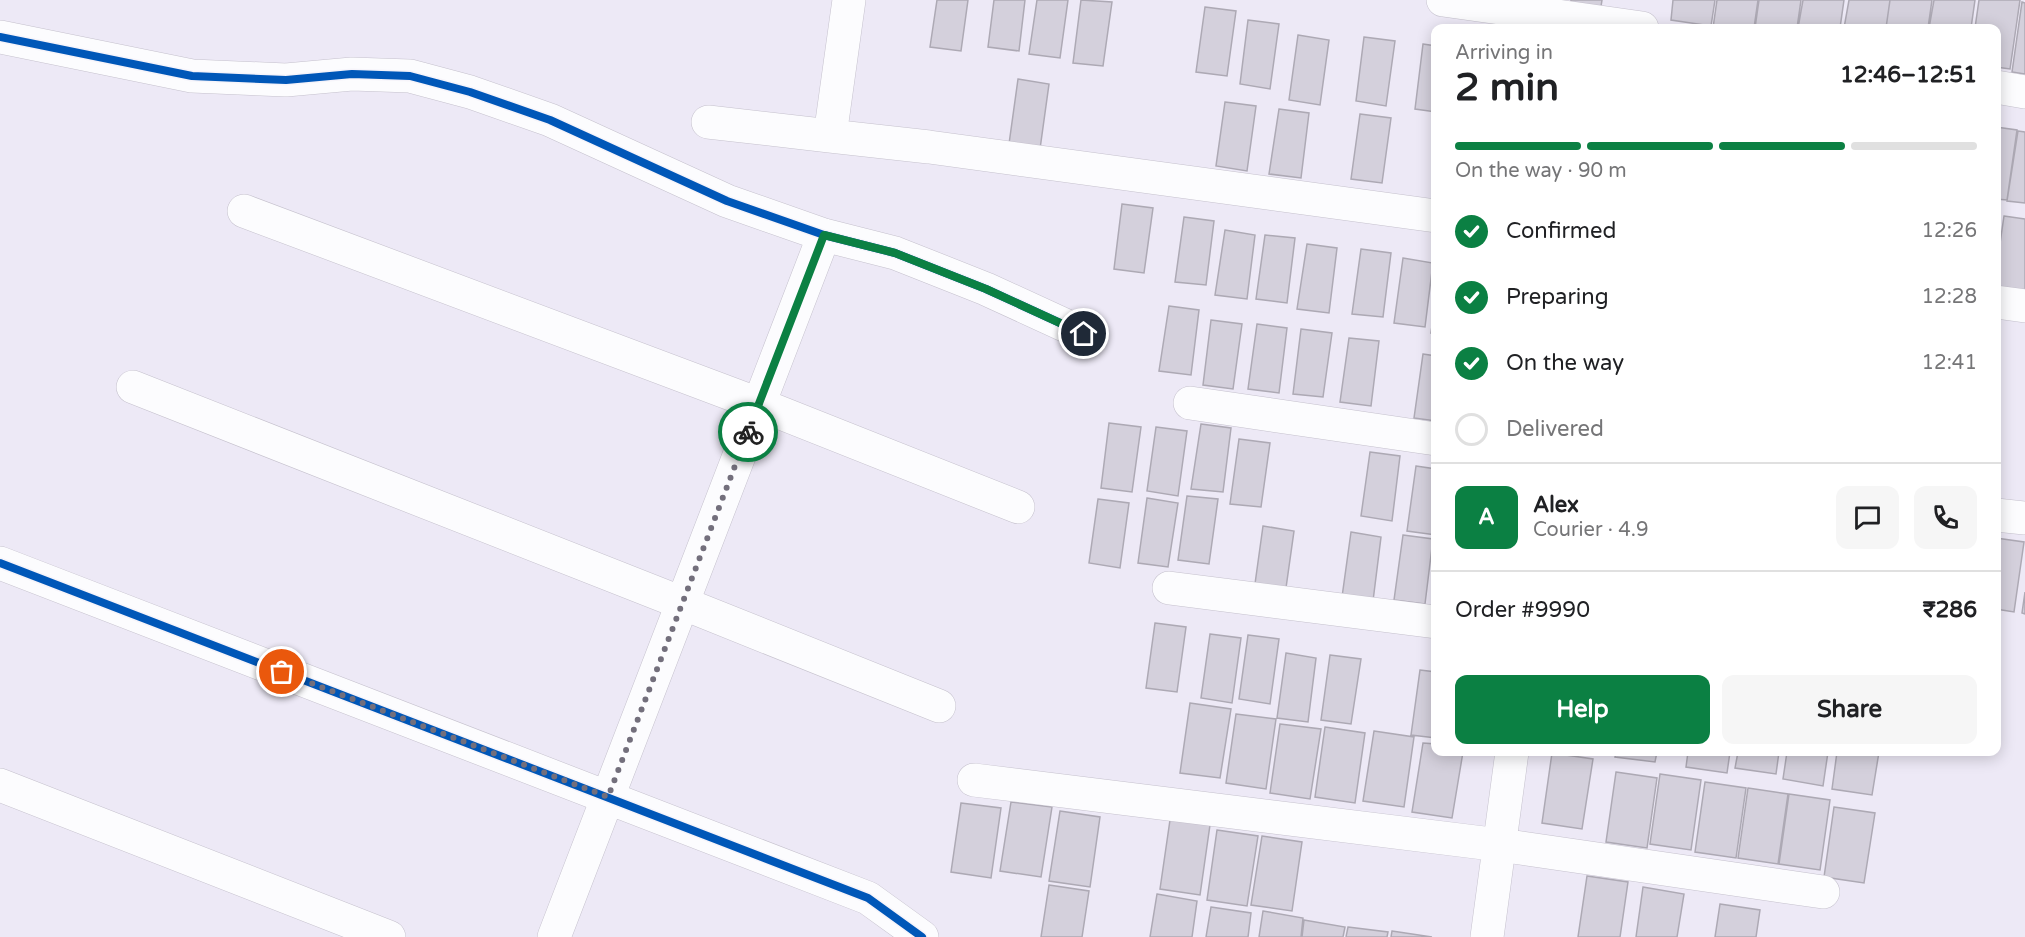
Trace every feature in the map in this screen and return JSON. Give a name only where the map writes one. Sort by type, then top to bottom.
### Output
[{"type":"street","points":[[830,136],[849,0]]},
{"type":"street","points":[[1443,0],[1624,20]]},
{"type":"street","points":[[0,37],[192,76],[286,80],[352,74],[410,76],[470,92],[550,120],[727,201],[824,235],[895,253],[986,289],[1084,334]]},
{"type":"street","points":[[2001,88],[2025,92]]},
{"type":"street","points":[[708,122],[941,149],[1431,215]]},
{"type":"street","points":[[244,211],[758,405],[1018,507]]},
{"type":"street","points":[[554,937],[824,235]]},
{"type":"street","points":[[2001,303],[2025,306]]},
{"type":"street","points":[[133,387],[939,706]]},
{"type":"street","points":[[1190,403],[1431,439]]},
{"type":"street","points":[[2001,516],[2025,518]]},
{"type":"street","points":[[0,563],[868,898],[922,937]]},
{"type":"street","points":[[1169,588],[1431,621]]},
{"type":"street","points":[[1487,937],[1511,756]]},
{"type":"street","points":[[974,780],[1500,846],[1823,892]]},
{"type":"street","points":[[0,785],[388,937]]},
{"type":"building","points":[[937,0],[968,0],[961,51],[930,47]]},
{"type":"building","points":[[994,0],[1025,0],[1019,51],[988,47]]},
{"type":"building","points":[[1037,0],[1068,0],[1060,58],[1029,54]]},
{"type":"building","points":[[1081,0],[1112,2],[1103,66],[1073,63]]},
{"type":"building","points":[[1571,0],[1602,0],[1600,13],[1570,9]]},
{"type":"building","points":[[1673,0],[1715,0],[1711,24],[1671,20]]},
{"type":"building","points":[[1717,0],[1758,0],[1755,24],[1714,24]]},
{"type":"building","points":[[1759,0],[1801,0],[1798,24],[1756,24]]},
{"type":"building","points":[[1803,0],[1844,0],[1841,24],[1799,24]]},
{"type":"building","points":[[1849,0],[1890,0],[1887,24],[1845,24]]},
{"type":"building","points":[[1890,0],[1932,0],[1929,24],[1887,24]]},
{"type":"building","points":[[1934,0],[1975,0],[1972,24],[1930,24]]},
{"type":"building","points":[[1979,0],[2020,0],[2010,69],[2001,68],[2001,24],[1976,24]]},
{"type":"building","points":[[2022,2],[2025,3],[2025,74],[2012,72]]},
{"type":"building","points":[[1205,7],[1236,11],[1227,76],[1196,72]]},
{"type":"building","points":[[1248,20],[1279,24],[1270,89],[1240,84]]},
{"type":"building","points":[[1298,35],[1329,40],[1320,105],[1289,100]]},
{"type":"building","points":[[1364,37],[1395,41],[1386,106],[1356,101]]},
{"type":"building","points":[[1423,44],[1431,45],[1431,111],[1415,109]]},
{"type":"building","points":[[1018,79],[1049,84],[1040,149],[1009,144]]},
{"type":"building","points":[[1225,102],[1256,106],[1247,171],[1216,166]]},
{"type":"building","points":[[1279,109],[1309,113],[1301,178],[1269,174]]},
{"type":"building","points":[[1360,114],[1391,118],[1382,183],[1351,179]]},
{"type":"building","points":[[2001,128],[2017,130],[2007,200],[2001,199]]},
{"type":"building","points":[[2018,131],[2025,132],[2025,203],[2007,201]]},
{"type":"building","points":[[1122,204],[1153,208],[1144,273],[1114,269]]},
{"type":"building","points":[[2004,216],[2025,219],[2025,291],[2001,288],[2001,237]]},
{"type":"building","points":[[1184,217],[1214,221],[1206,285],[1175,282]]},
{"type":"building","points":[[1225,230],[1255,235],[1247,299],[1215,295]]},
{"type":"building","points":[[1265,235],[1295,238],[1287,303],[1256,299]]},
{"type":"building","points":[[1307,244],[1337,248],[1329,313],[1297,309]]},
{"type":"building","points":[[1361,249],[1391,253],[1383,317],[1352,314]]},
{"type":"building","points":[[1403,258],[1431,263],[1425,327],[1394,323]]},
{"type":"building","points":[[1169,306],[1199,310],[1191,375],[1159,371]]},
{"type":"building","points":[[1211,320],[1242,324],[1233,389],[1203,385]]},
{"type":"building","points":[[1257,324],[1287,328],[1279,393],[1248,389]]},
{"type":"building","points":[[1301,329],[1332,333],[1323,397],[1293,394]]},
{"type":"building","points":[[1349,338],[1379,341],[1371,406],[1340,402]]},
{"type":"building","points":[[1423,354],[1431,355],[1431,420],[1414,418]]},
{"type":"building","points":[[1109,423],[1141,427],[1132,492],[1101,488]]},
{"type":"building","points":[[1201,424],[1231,428],[1223,492],[1191,489]]},
{"type":"building","points":[[1156,427],[1187,431],[1178,496],[1147,491]]},
{"type":"building","points":[[1239,439],[1270,443],[1261,507],[1230,504]]},
{"type":"building","points":[[1370,452],[1400,456],[1392,521],[1361,516]]},
{"type":"building","points":[[1416,466],[1431,468],[1431,534],[1407,531]]},
{"type":"building","points":[[1187,496],[1218,499],[1209,564],[1178,560]]},
{"type":"building","points":[[1147,498],[1178,503],[1168,567],[1138,563]]},
{"type":"building","points":[[1098,499],[1129,503],[1120,568],[1089,563]]},
{"type":"building","points":[[1263,526],[1294,531],[1285,595],[1254,591]]},
{"type":"building","points":[[1351,532],[1381,537],[1373,601],[1342,597]]},
{"type":"building","points":[[1403,535],[1431,539],[1425,604],[1394,600]]},
{"type":"building","points":[[2001,539],[2024,542],[2014,612],[2001,610]]},
{"type":"building","points":[[2025,592],[2025,614],[2022,613]]},
{"type":"building","points":[[1155,623],[1186,627],[1177,692],[1146,688]]},
{"type":"building","points":[[1210,634],[1241,638],[1232,703],[1201,698]]},
{"type":"building","points":[[1248,635],[1279,639],[1270,704],[1239,699]]},
{"type":"building","points":[[1286,653],[1316,658],[1308,722],[1277,718]]},
{"type":"building","points":[[1330,655],[1361,659],[1351,724],[1321,720]]},
{"type":"building","points":[[1420,670],[1431,671],[1431,737],[1411,735]]},
{"type":"building","points":[[1190,703],[1231,709],[1220,778],[1180,773]]},
{"type":"building","points":[[1236,714],[1276,719],[1266,789],[1226,783]]},
{"type":"building","points":[[1280,724],[1321,729],[1310,799],[1270,793]]},
{"type":"building","points":[[1325,727],[1365,733],[1355,803],[1315,797]]},
{"type":"building","points":[[1374,731],[1414,737],[1404,807],[1363,801]]},
{"type":"building","points":[[1423,743],[1431,744],[1431,756],[1462,756],[1452,818],[1412,812]]},
{"type":"building","points":[[1552,756],[1593,759],[1582,829],[1542,823]]},
{"type":"building","points":[[1615,756],[1656,756],[1655,762]]},
{"type":"building","points":[[1687,756],[1729,756],[1727,773],[1686,767]]},
{"type":"building","points":[[1737,756],[1778,756],[1776,774],[1735,768]]},
{"type":"building","points":[[1786,756],[1827,756],[1823,786],[1783,779]]},
{"type":"building","points":[[1836,756],[1878,756],[1872,795],[1832,789]]},
{"type":"building","points":[[1616,772],[1657,778],[1647,848],[1606,842]]},
{"type":"building","points":[[1660,774],[1701,780],[1691,850],[1650,844]]},
{"type":"building","points":[[1705,782],[1746,788],[1736,858],[1695,852]]},
{"type":"building","points":[[1748,788],[1788,794],[1778,864],[1738,858]]},
{"type":"building","points":[[1789,794],[1830,800],[1820,870],[1779,864]]},
{"type":"building","points":[[1011,802],[1052,807],[1041,877],[1000,871]]},
{"type":"building","points":[[961,803],[1001,808],[991,878],[951,872]]},
{"type":"building","points":[[1834,807],[1875,813],[1864,883],[1824,877]]},
{"type":"building","points":[[1060,811],[1100,817],[1090,887],[1049,881]]},
{"type":"building","points":[[1170,820],[1210,825],[1200,895],[1160,889]]},
{"type":"building","points":[[1217,830],[1258,836],[1247,906],[1207,900]]},
{"type":"building","points":[[1262,836],[1302,842],[1292,911],[1251,905]]},
{"type":"building","points":[[1587,876],[1628,882],[1620,937],[1578,937]]},
{"type":"building","points":[[1049,885],[1089,891],[1082,937],[1041,937]]},
{"type":"building","points":[[1643,887],[1684,894],[1677,937],[1636,937]]},
{"type":"building","points":[[1157,894],[1197,901],[1192,937],[1150,937]]},
{"type":"building","points":[[1720,904],[1760,910],[1756,937],[1715,937]]},
{"type":"building","points":[[1211,907],[1251,913],[1248,937],[1206,937]]},
{"type":"building","points":[[1263,911],[1303,918],[1301,937],[1259,937]]},
{"type":"building","points":[[1304,920],[1345,927],[1343,937],[1302,937]]},
{"type":"building","points":[[1348,927],[1388,932],[1387,937],[1346,937]]},
{"type":"building","points":[[1392,931],[1432,937],[1391,937]]},
{"type":"cycle path","points":[[0,37],[192,76],[286,80],[352,74],[410,76],[470,92],[550,120],[727,201],[824,235],[895,253],[986,289],[1084,334]]},
{"type":"cycle path","points":[[0,563],[868,898],[922,937]]},
{"type":"way so far","points":[[282,672],[608,797],[748,432]]},
{"type":"route","points":[[748,432],[824,235],[895,253],[986,289],[1084,334]]}]
